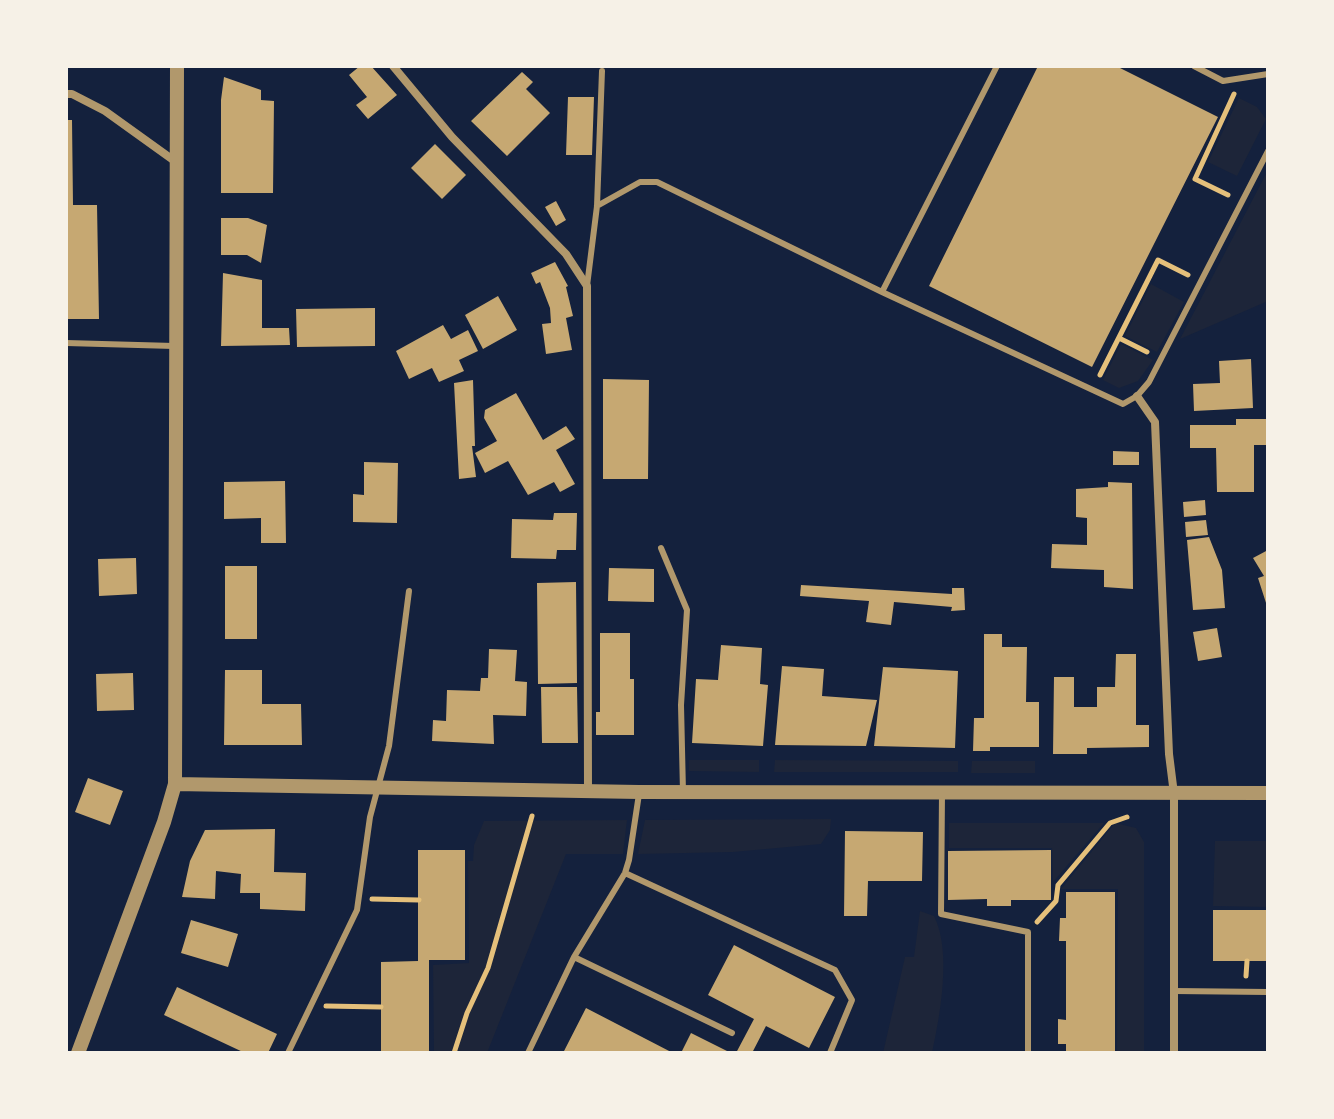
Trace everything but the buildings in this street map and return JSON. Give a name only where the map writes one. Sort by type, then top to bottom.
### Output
[{"type":"street","points":[[78,1053],[164,822],[175,784],[177,66]]},
{"type":"street","points":[[393,66],[452,137],[566,254],[587,286],[588,791]]},
{"type":"street","points":[[66,94],[105,111],[176,162]]},
{"type":"street","points":[[1137,396],[1155,422],[1174,794],[1174,1053]]},
{"type":"street","points":[[175,784],[639,792],[1268,793]]},
{"type":"lane","points":[[882,292],[997,66]]},
{"type":"lane","points":[[1194,66],[1223,81],[1268,74]]},
{"type":"lane","points":[[587,286],[597,206],[602,71]]},
{"type":"lane","points":[[597,206],[640,182],[657,182],[882,292],[1123,404],[1137,396],[1149,382],[1268,151]]},
{"type":"lane","points":[[66,343],[175,346]]},
{"type":"lane","points":[[661,548],[687,610],[681,705],[683,792]]},
{"type":"lane","points":[[288,1053],[348,931],[360,898],[370,817],[389,746],[409,591]]},
{"type":"lane","points":[[528,1053],[574,957],[625,873],[639,792]]},
{"type":"lane","points":[[942,793],[941,914],[1028,932],[1028,1053]]},
{"type":"lane","points":[[625,873],[835,970],[852,1000],[830,1053]]},
{"type":"lane","points":[[574,957],[732,1033]]},
{"type":"lane","points":[[1174,991],[1268,992]]},
{"type":"path","points":[[1224,209],[1230,196],[1195,179],[1234,97],[1231,80]]},
{"type":"path","points":[[1092,391],[1158,260],[1190,275]]},
{"type":"path","points":[[1119,338],[1162,359]]},
{"type":"path","points":[[454,1053],[467,1013],[488,968],[532,816]]},
{"type":"path","points":[[1028,932],[1056,901],[1058,885],[1110,823],[1127,817]]},
{"type":"path","points":[[360,898],[419,900]]},
{"type":"path","points":[[310,1006],[381,1007]]},
{"type":"shaded area","points":[[1239,98],[1257,107],[1266,119],[1237,176],[1208,162]]},
{"type":"shaded area","points":[[1268,170],[1268,301],[1180,339]]},
{"type":"shaded area","points":[[1151,284],[1184,302],[1157,352],[1125,336]]},
{"type":"shaded area","points":[[1121,344],[1153,360],[1138,381],[1119,388],[1103,380]]},
{"type":"shaded area","points":[[689,760],[759,760],[759,772],[689,771]]},
{"type":"shaded area","points":[[775,760],[958,761],[958,772],[774,772]]},
{"type":"shaded area","points":[[972,761],[1035,761],[1035,773],[971,773]]},
{"type":"shaded area","points":[[831,819],[830,830],[821,844],[733,852],[638,854],[645,820]]},
{"type":"shaded area","points":[[627,820],[623,854],[566,854],[487,1053],[434,1053],[433,965],[469,963],[468,861],[473,861],[474,845],[484,821]]},
{"type":"shaded area","points":[[949,823],[1104,823],[1053,882],[1052,848],[949,848]]},
{"type":"shaded area","points":[[1115,823],[1136,828],[1144,842],[1144,1053],[1117,1053],[1118,889],[1061,889]]},
{"type":"shaded area","points":[[1215,841],[1268,841],[1268,907],[1213,906]]},
{"type":"shaded area","points":[[920,911],[934,916],[942,947],[943,984],[932,1053],[883,1053],[905,957],[914,957]]}]
